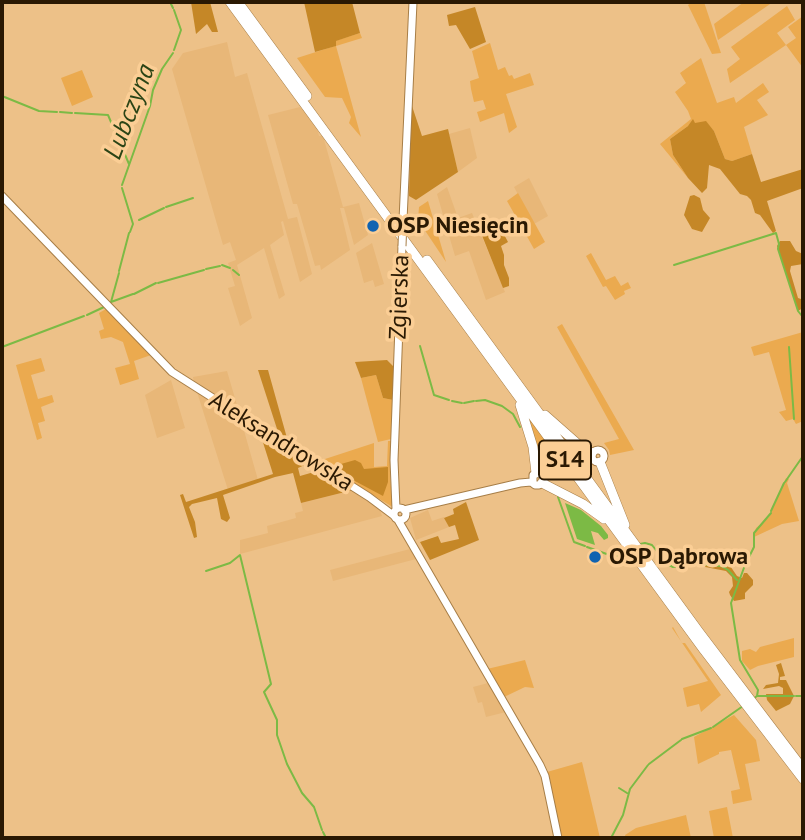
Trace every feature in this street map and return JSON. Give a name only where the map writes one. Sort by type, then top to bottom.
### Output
[{"type":"highway","name":"S14","points":[[230,2],[618,533],[743,697],[803,769]]},
{"type":"highway","name":"S14","points":[[238,2],[633,542],[743,697]]},
{"type":"highway","points":[[512,387],[526,420],[538,479],[594,511],[618,533]]},
{"type":"highway","points":[[527,397],[591,459],[633,542]]},
{"type":"highway","name":"S14","points":[[753,709],[803,779]]},
{"type":"main road","name":"Zgierska","points":[[413,2],[394,460],[398,513],[404,528],[540,765],[545,776],[558,838]]},
{"type":"main road","name":"Aleksandrowska","points":[[2,196],[174,374],[398,513]]},
{"type":"main road","points":[[398,513],[442,500],[538,479],[591,459]]},
{"type":"shaded area","points":[[191,2],[210,2],[218,32],[212,32],[207,24],[196,34]]},
{"type":"shaded area","points":[[304,2],[352,2],[360,33],[336,41],[336,46],[315,52]]},
{"type":"shaded area","points":[[692,2],[704,2],[721,53],[712,54],[688,5]]},
{"type":"shaded area","points":[[744,2],[773,2],[718,40],[714,24]]},
{"type":"shaded area","points":[[787,6],[795,20],[777,33],[786,45],[730,83],[727,69],[740,59],[731,47]]},
{"type":"shaded area","points":[[475,7],[486,42],[470,49],[456,25],[449,26],[447,15]]},
{"type":"shaded area","points":[[803,16],[803,68],[786,45],[796,38],[788,27]]},
{"type":"shaded area","points":[[360,33],[362,38],[336,46],[361,137],[349,123],[351,117],[342,98],[325,97],[297,58],[335,46],[335,41]]},
{"type":"shaded area","points":[[227,42],[235,77],[247,73],[288,219],[297,217],[312,274],[300,282],[283,221],[281,222],[284,235],[270,245],[285,295],[279,299],[264,248],[237,265],[252,318],[240,326],[228,288],[235,286],[228,263],[236,260],[230,242],[223,245],[172,69],[183,53]]},
{"type":"shaded area","points":[[490,43],[498,70],[505,67],[509,76],[512,75],[514,79],[530,73],[534,85],[506,94],[517,127],[509,133],[504,113],[480,122],[477,112],[486,109],[483,100],[474,102],[471,89],[470,81],[479,78],[472,51]]},
{"type":"shaded area","points":[[701,58],[717,103],[734,97],[736,103],[763,83],[769,92],[757,100],[768,115],[744,127],[752,154],[732,161],[725,159],[714,131],[706,122],[688,126],[670,139],[673,155],[688,178],[660,144],[691,119],[675,92],[686,83],[680,73]]},
{"type":"shaded area","points":[[82,70],[93,97],[72,106],[61,78]]},
{"type":"shaded area","points":[[411,103],[422,136],[448,129],[458,172],[416,200],[409,196]]},
{"type":"shaded area","points":[[300,107],[316,124],[319,136],[323,136],[343,207],[359,203],[368,235],[354,245],[344,208],[340,208],[350,250],[321,270],[320,265],[315,266],[297,204],[293,204],[268,115]]},
{"type":"shaded area","points":[[693,119],[695,123],[706,121],[714,131],[725,159],[732,161],[752,154],[761,182],[803,169],[803,188],[767,201],[776,231],[773,233],[760,215],[755,213],[751,200],[740,194],[720,169],[709,165],[707,188],[702,193],[688,178],[673,155],[670,139]]},
{"type":"shaded area","points":[[470,128],[477,158],[458,172],[449,134]]},
{"type":"shaded area","points":[[529,178],[548,216],[534,224],[514,187]]},
{"type":"shaded area","points":[[447,187],[458,218],[472,213],[505,292],[486,300],[469,251],[455,256],[437,194]]},
{"type":"shaded area","points":[[518,193],[545,242],[534,249],[507,201]]},
{"type":"shaded area","points":[[690,196],[700,198],[703,210],[710,218],[702,232],[692,229],[684,215]]},
{"type":"shaded area","points":[[428,201],[446,262],[418,220],[419,207]]},
{"type":"shaded area","points":[[498,223],[508,242],[501,246],[509,278],[509,286],[503,288],[481,233]]},
{"type":"shaded area","points":[[780,241],[790,241],[796,251],[803,254],[803,264],[791,266],[790,271],[798,298],[801,299],[803,294],[803,308],[798,311],[777,246]]},
{"type":"shaded area","points":[[372,243],[384,284],[375,287],[373,280],[364,283],[356,253]]},
{"type":"shaded area","points":[[591,253],[606,280],[615,276],[621,286],[628,282],[631,288],[624,291],[625,294],[615,300],[606,286],[603,287],[586,256]]},
{"type":"shaded area","points":[[106,309],[151,355],[134,361],[139,379],[120,385],[115,368],[130,364],[123,342],[111,337],[101,339],[99,331],[104,329],[99,313]]},
{"type":"shaded area","points":[[562,324],[634,450],[610,455],[604,443],[619,439],[557,327]]},
{"type":"shaded area","points":[[803,332],[803,421],[796,424],[793,419],[786,421],[779,412],[786,410],[769,352],[754,356],[751,347]]},
{"type":"shaded area","points":[[41,358],[45,371],[31,375],[38,399],[52,395],[54,402],[41,407],[45,421],[38,423],[42,438],[37,440],[16,365]]},
{"type":"shaded area","points":[[387,360],[393,366],[393,400],[383,398],[376,375],[361,378],[355,362]]},
{"type":"shaded area","points":[[258,370],[268,370],[287,438],[278,432]]},
{"type":"shaded area","points":[[227,371],[239,412],[194,383],[193,377]]},
{"type":"shaded area","points":[[376,375],[383,398],[393,400],[391,439],[378,442],[361,378]]},
{"type":"shaded area","points":[[171,380],[185,428],[157,438],[145,395]]},
{"type":"shaded area","points":[[197,392],[241,420],[258,480],[228,490]]},
{"type":"shaded area","points":[[524,408],[565,467],[560,465],[560,469],[539,472]]},
{"type":"shaded area","points":[[260,433],[309,463],[298,468],[300,476],[321,470],[353,490],[301,503],[293,473],[275,477],[223,495],[230,518],[227,522],[221,519],[217,498],[192,504],[189,507],[195,522],[197,537],[194,538],[180,495],[183,494],[186,502],[273,474]]},
{"type":"shaded area","points":[[388,441],[392,441],[391,506],[314,459],[325,459],[374,443],[374,467],[387,466]]},
{"type":"shaded area","points":[[355,460],[361,463],[364,469],[388,467],[388,482],[383,496],[338,472],[334,466]]},
{"type":"shaded area","points":[[786,478],[789,479],[787,483],[799,521],[782,524],[754,537],[756,528],[769,517]]},
{"type":"shaded area","points":[[353,490],[380,510],[382,516],[240,554],[240,540],[268,533],[267,526],[296,518],[295,513],[303,511],[301,503]]},
{"type":"shaded area","points":[[466,502],[479,540],[430,560],[420,542],[438,536],[441,543],[459,539],[455,525],[449,527],[444,518],[454,514],[453,509]]},
{"type":"shaded area","points":[[565,503],[581,510],[601,526],[608,538],[604,540],[598,533],[591,531],[595,545],[577,539]]},
{"type":"shaded area","points":[[428,510],[432,521],[444,517],[449,527],[416,540],[410,518]]},
{"type":"shaded area","points":[[410,549],[416,559],[333,581],[330,570]]},
{"type":"shaded area","points":[[722,554],[737,576],[742,578],[744,573],[747,573],[753,580],[753,585],[745,593],[745,599],[734,601],[729,592],[733,586],[732,577],[726,571],[700,566],[700,563],[721,561]]},
{"type":"shaded area","points":[[794,638],[794,657],[750,670],[742,661],[742,651],[750,649],[756,652],[760,647]]},
{"type":"shaded area","points":[[682,643],[685,643],[721,695],[701,712],[699,704],[687,707],[683,688],[708,681]]},
{"type":"shaded area","points":[[525,660],[534,688],[525,687],[504,697],[487,669]]},
{"type":"shaded area","points":[[781,663],[785,676],[780,677],[780,680],[786,680],[794,696],[790,704],[776,711],[767,700],[766,694],[783,694],[783,688],[779,686],[763,689],[766,685],[778,683],[776,665]]},
{"type":"shaded area","points":[[488,683],[506,712],[486,717],[482,702],[478,703],[473,687]]},
{"type":"shaded area","points":[[734,715],[756,740],[760,761],[745,764],[752,800],[733,804],[731,791],[740,789],[731,750],[719,752],[698,764],[694,737]]},
{"type":"shaded area","points":[[582,762],[600,838],[561,838],[547,772]]},
{"type":"shaded area","points":[[727,807],[733,838],[714,838],[709,811]]},
{"type":"shaded area","points":[[686,815],[691,838],[626,838],[625,835],[636,828]]},
{"type":"waterway","name":"Lubczyna","points":[[170,2],[173,8]]},
{"type":"waterway","name":"Lubczyna","points":[[174,10],[181,30],[174,50]]},
{"type":"waterway","name":"Lubczyna","points":[[122,185],[150,106],[153,90],[173,53]]},
{"type":"waterway","points":[[2,96],[39,111],[57,112]]},
{"type":"waterway","points":[[60,112],[72,113]]},
{"type":"waterway","points":[[75,113],[108,115],[129,164]]},
{"type":"waterway","name":"Lubczyna","points":[[122,188],[133,224],[130,232]]},
{"type":"waterway","points":[[166,207],[193,198]]},
{"type":"waterway","points":[[139,220],[164,208]]},
{"type":"waterway","name":"Lubczyna","points":[[119,271],[129,233]]},
{"type":"waterway","points":[[674,265],[776,233],[778,249],[802,316]]},
{"type":"waterway","points":[[222,265],[230,268]]},
{"type":"waterway","points":[[206,269],[220,266]]},
{"type":"waterway","points":[[158,283],[204,270]]},
{"type":"waterway","points":[[233,270],[239,275]]},
{"type":"waterway","name":"Lubczyna","points":[[111,302],[119,273]]},
{"type":"waterway","points":[[134,294],[156,283]]},
{"type":"waterway","points":[[111,302],[133,294]]},
{"type":"waterway","name":"Lubczyna","points":[[87,315],[104,307]]},
{"type":"waterway","points":[[803,312],[803,321]]},
{"type":"waterway","name":"Lubczyna","points":[[2,347],[84,316]]},
{"type":"waterway","points":[[420,346],[434,395],[449,400]]},
{"type":"waterway","points":[[789,347],[794,419]]},
{"type":"waterway","points":[[476,401],[485,400],[502,406],[513,414],[520,427]]},
{"type":"waterway","points":[[452,401],[462,403]]},
{"type":"waterway","points":[[464,403],[474,401]]},
{"type":"waterway","points":[[785,482],[803,456]]},
{"type":"waterway","points":[[771,511],[784,483]]},
{"type":"waterway","points":[[558,497],[574,542],[585,546]]},
{"type":"waterway","points":[[753,699],[758,690],[740,660],[731,603],[754,547],[754,533],[771,513]]},
{"type":"waterway","points":[[640,544],[652,545],[660,555]]},
{"type":"waterway","points":[[587,547],[615,557],[628,552]]},
{"type":"waterway","points":[[206,571],[230,563],[240,555],[271,684],[264,692],[277,720],[277,735],[287,764],[302,793],[314,807],[322,830]]},
{"type":"waterway","points":[[663,559],[673,567],[697,564],[721,566],[737,580]]},
{"type":"waterway","points":[[757,696],[794,696]]},
{"type":"waterway","points":[[796,696],[803,696]]},
{"type":"waterway","points":[[713,727],[743,706]]},
{"type":"waterway","points":[[682,739],[711,728]]},
{"type":"waterway","points":[[649,764],[681,740]]},
{"type":"waterway","points":[[611,838],[623,815],[630,789],[648,765]]},
{"type":"waterway","points":[[619,788],[627,793]]},
{"type":"waterway","points":[[323,832],[326,838]]},
{"type":"place","name":"OSP Niesięcin","points":[[373,226]]},
{"type":"place","name":"OSP Dąbrowa","points":[[595,557]]}]
